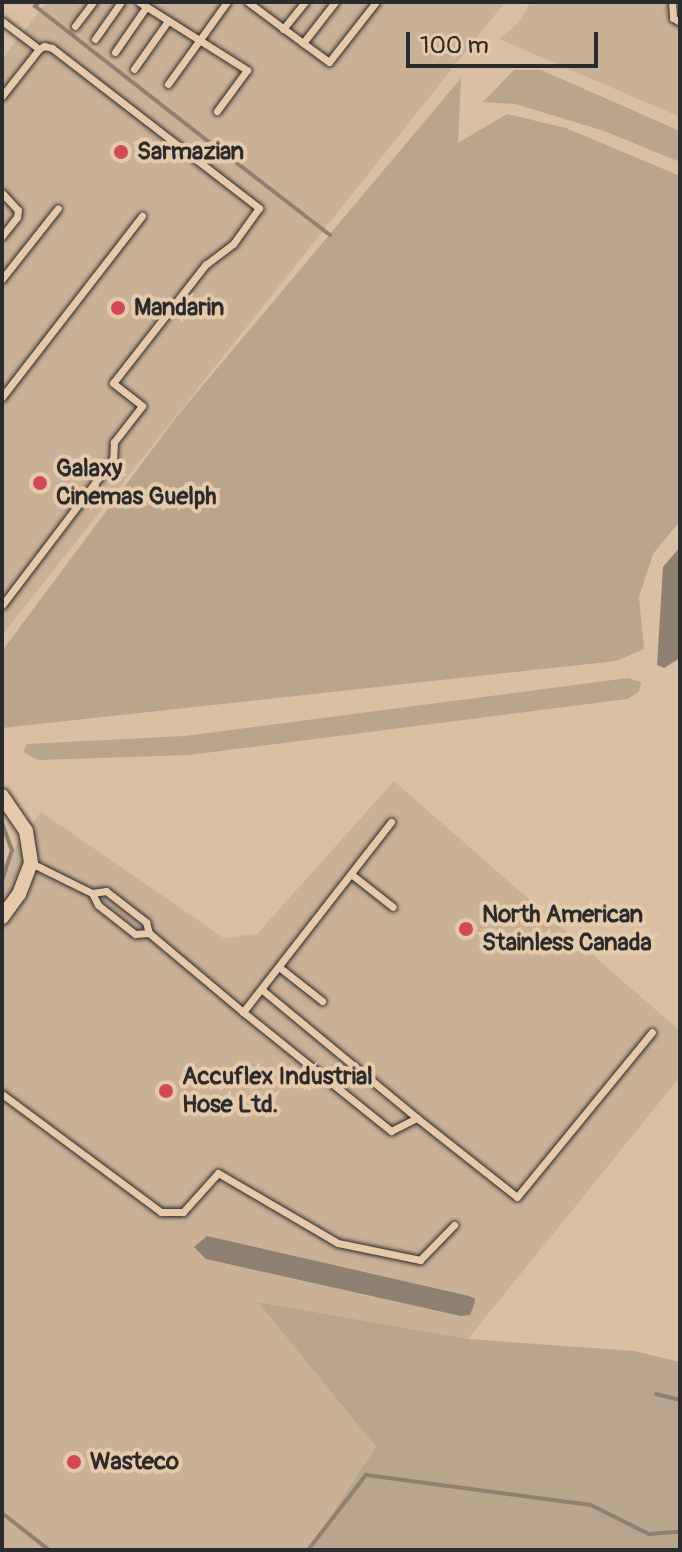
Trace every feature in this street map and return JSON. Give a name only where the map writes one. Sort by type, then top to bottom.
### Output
[{"type":"street","points":[[2,796],[26,831],[31,863],[19,894],[2,917]]},
{"type":"lane","points":[[75,26],[93,2]]},
{"type":"lane","points":[[95,39],[121,2]]},
{"type":"lane","points":[[168,84],[227,2]]},
{"type":"lane","points":[[248,2],[260,6],[283,29],[329,62],[376,2]]},
{"type":"lane","points":[[283,29],[305,2]]},
{"type":"lane","points":[[303,43],[335,2]]},
{"type":"lane","points":[[672,2],[673,18],[680,22]]},
{"type":"lane","points":[[115,52],[143,4],[247,70],[217,111]]},
{"type":"lane","points":[[2,21],[39,49]]},
{"type":"lane","points":[[134,69],[168,21]]},
{"type":"lane","points":[[2,96],[39,49],[44,46],[52,48],[259,208],[233,244],[206,264],[113,383],[142,406],[114,442],[113,459],[2,605]]},
{"type":"lane","points":[[2,193],[18,210],[17,217],[2,236]]},
{"type":"lane","points":[[2,279],[58,208]]},
{"type":"lane","points":[[2,397],[142,216]]},
{"type":"lane","points":[[243,1012],[391,822]]},
{"type":"lane","points":[[31,863],[92,893],[106,891],[146,922],[149,933],[391,1131],[417,1118]]},
{"type":"lane","points":[[351,874],[393,907]]},
{"type":"lane","points":[[92,893],[98,905],[135,934],[149,933]]},
{"type":"lane","points":[[279,967],[322,1001]]},
{"type":"lane","points":[[262,990],[517,1197],[652,1032]]},
{"type":"lane","points":[[2,1094],[161,1212],[183,1212],[218,1173],[338,1243],[420,1260],[454,1225]]},
{"type":"shaded area","points":[[47,2],[505,2],[2,635],[2,59]]},
{"type":"shaded area","points":[[531,2],[680,2],[680,117],[499,39],[518,23]]},
{"type":"shaded area","points":[[514,70],[541,70],[680,131],[680,162],[604,131],[516,104],[483,102]]},
{"type":"shaded area","points":[[461,78],[458,143],[507,114],[566,128],[680,176],[680,521],[653,554],[639,597],[644,649],[616,661],[2,728],[2,651],[178,415]]},
{"type":"shaded area","points":[[680,547],[680,658],[664,668],[657,665],[663,567]]},
{"type":"shaded area","points":[[628,678],[641,682],[639,692],[627,699],[189,755],[38,760],[23,752],[27,744],[185,736]]},
{"type":"shaded area","points":[[394,781],[680,1031],[680,1077],[468,1339],[259,1302],[376,1447],[308,1550],[2,1550],[2,866],[41,812],[224,938],[257,934]]},
{"type":"shaded area","points":[[207,1236],[469,1296],[475,1299],[474,1305],[470,1315],[461,1316],[206,1259],[194,1247]]},
{"type":"shaded area","points":[[258,1302],[468,1339],[634,1351],[680,1362],[680,1550],[308,1550],[376,1447]]},
{"type":"waterway","points":[[39,2],[35,6],[209,142]]},
{"type":"waterway","points":[[220,150],[330,235]]},
{"type":"waterway","points":[[2,823],[12,850],[2,881]]},
{"type":"waterway","points":[[656,1394],[680,1400]]},
{"type":"waterway","points":[[308,1550],[366,1475],[591,1505],[649,1534],[680,1532]]},
{"type":"waterway","points":[[2,1513],[49,1550]]},
{"type":"place","name":"Sarmazian","points":[[121,152]]},
{"type":"place","name":"Mandarin","points":[[118,308]]},
{"type":"place","name":"Galaxy Cinemas Guelph","points":[[40,483]]},
{"type":"place","name":"North American Stainless Canada","points":[[466,929]]},
{"type":"place","name":"Accuflex Industrial Hose Ltd.","points":[[166,1091]]},
{"type":"place","name":"Wasteco","points":[[74,1462]]}]
